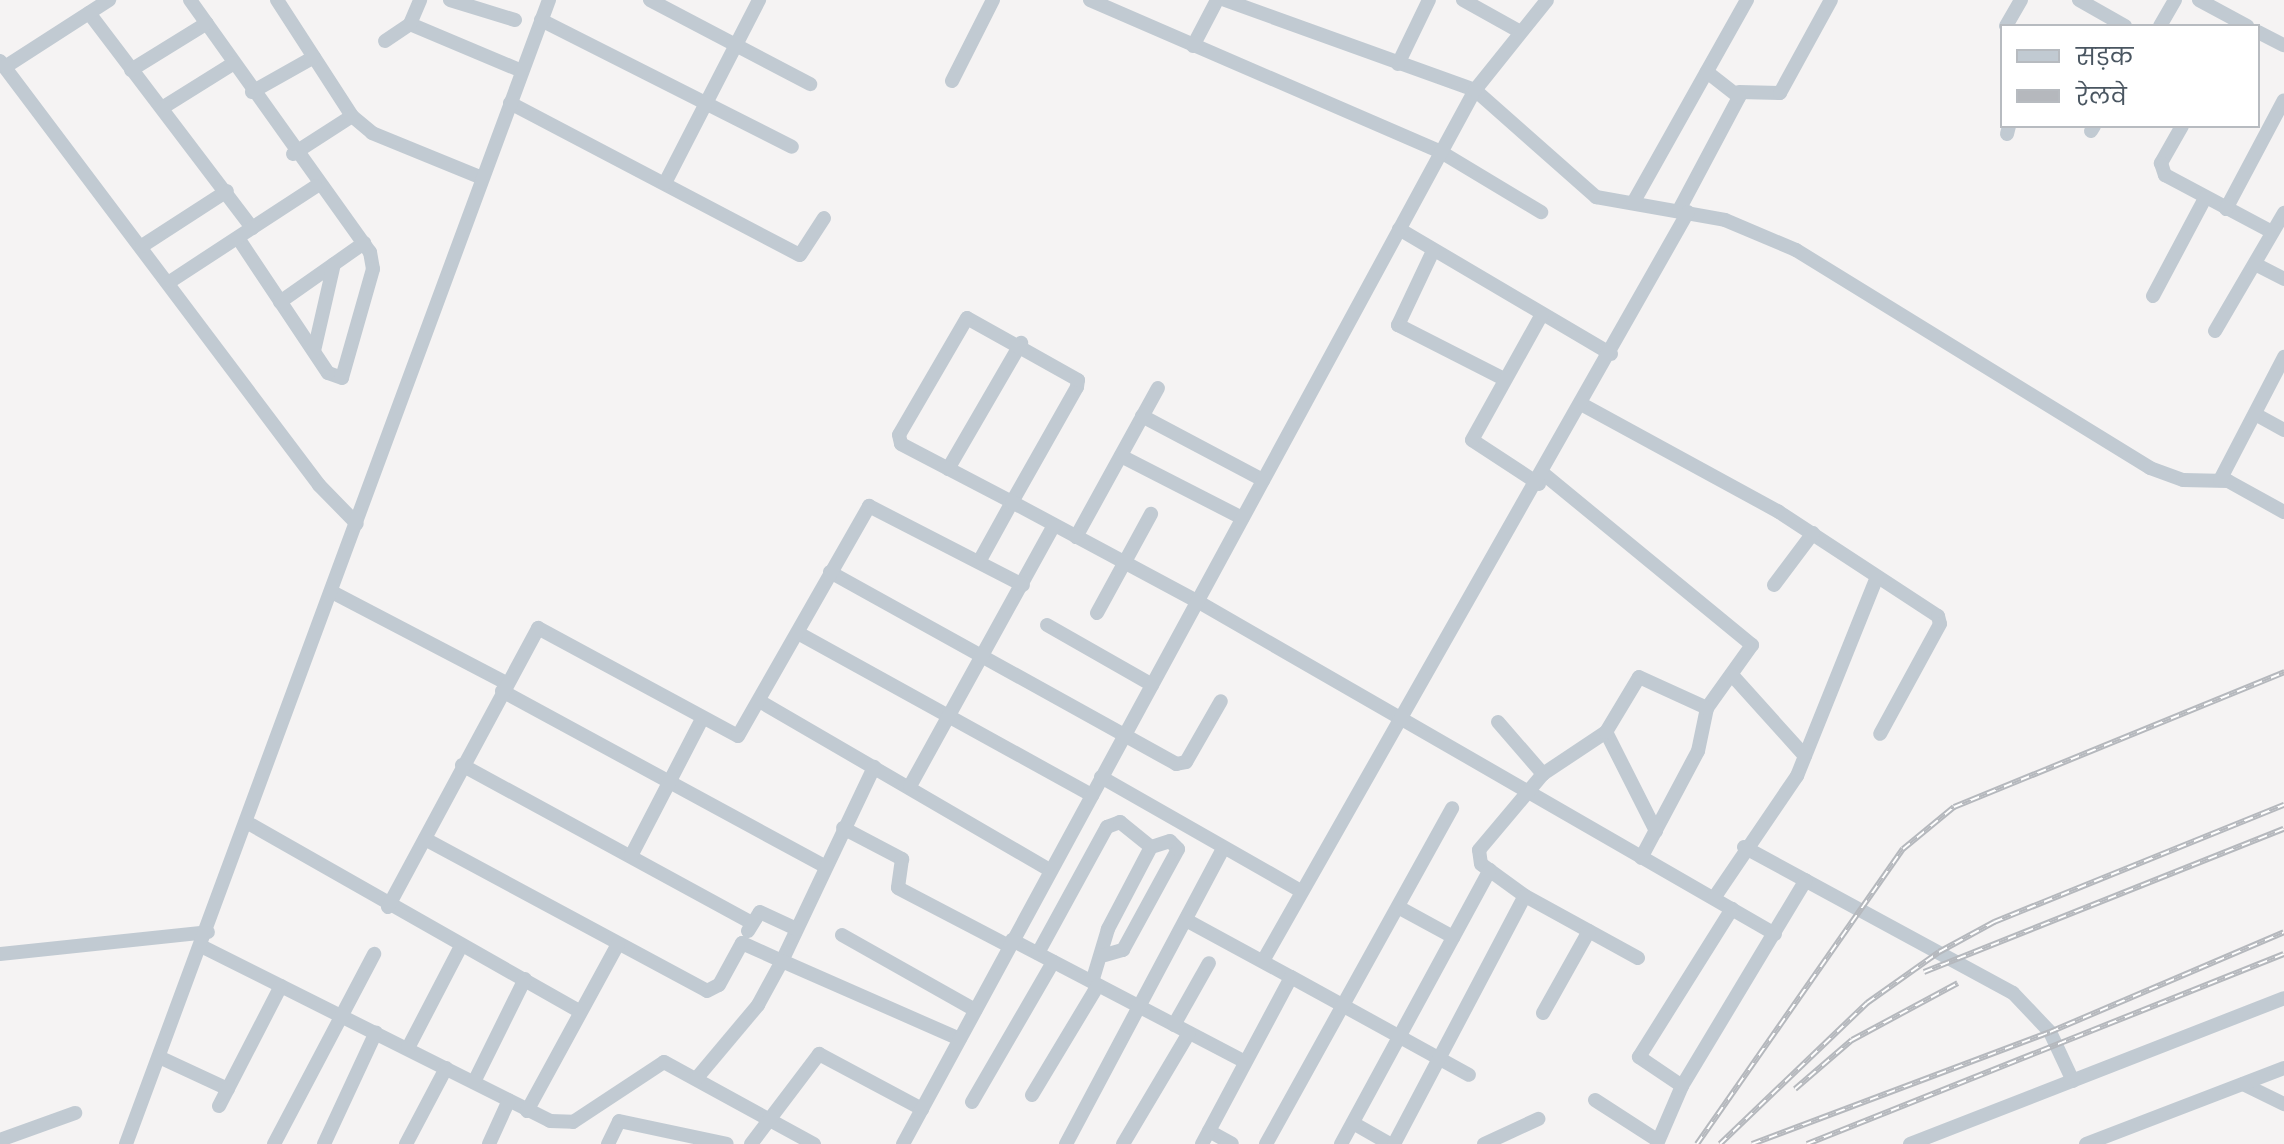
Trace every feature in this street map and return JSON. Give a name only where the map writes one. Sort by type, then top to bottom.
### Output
[{"type":"street","points":[[109,0],[3,64],[171,281],[319,485],[357,524]]},
{"type":"street","points":[[190,0],[293,154],[364,243],[373,269],[342,378],[334,379],[238,238]]},
{"type":"street","points":[[277,0],[352,116],[396,146],[482,178]]},
{"type":"street","points":[[385,41],[410,24],[420,0]]},
{"type":"street","points":[[450,0],[515,20]]},
{"type":"street","points":[[124,1143],[203,947],[549,0]]},
{"type":"street","points":[[650,0],[810,84]]},
{"type":"street","points":[[665,183],[759,0]]},
{"type":"street","points":[[952,81],[993,0]]},
{"type":"street","points":[[1090,0],[1441,152],[1541,212]]},
{"type":"street","points":[[1193,46],[1217,0]]},
{"type":"street","points":[[1225,0],[1475,90],[1575,185],[1633,203],[1684,211],[1750,229],[1837,270],[2150,468],[2183,480],[2220,480],[2284,512]]},
{"type":"street","points":[[1398,64],[1429,0]]},
{"type":"street","points":[[1463,0],[1519,31]]},
{"type":"street","points":[[903,1144],[1475,90],[1519,31],[1547,0]]},
{"type":"street","points":[[1633,203],[1747,0]]},
{"type":"street","points":[[1707,72],[1739,92],[1780,93],[1831,0]]},
{"type":"street","points":[[2007,24],[2021,0]]},
{"type":"street","points":[[2079,0],[2106,6],[2123,24]]},
{"type":"street","points":[[2161,24],[2175,0]]},
{"type":"street","points":[[2199,0],[2241,24]]},
{"type":"street","points":[[89,13],[227,191],[252,228]]},
{"type":"street","points":[[541,20],[792,147]]},
{"type":"street","points":[[131,70],[207,23]]},
{"type":"street","points":[[410,24],[522,71]]},
{"type":"street","points":[[2260,33],[2284,45]]},
{"type":"street","points":[[252,92],[314,57]]},
{"type":"street","points":[[162,108],[234,63]]},
{"type":"street","points":[[1263,961],[1397,718],[1542,479],[1611,354],[1684,211],[1739,92]]},
{"type":"street","points":[[2226,209],[2284,100]]},
{"type":"street","points":[[510,103],[800,255],[824,218]]},
{"type":"street","points":[[293,154],[352,116]]},
{"type":"street","points":[[2181,128],[2161,171],[2205,198],[2272,232]]},
{"type":"street","points":[[171,281],[316,186]]},
{"type":"street","points":[[142,246],[227,191]]},
{"type":"street","points":[[2153,296],[2205,198]]},
{"type":"street","points":[[2215,331],[2284,213]]},
{"type":"street","points":[[1399,229],[1611,354]]},
{"type":"street","points":[[280,302],[364,243]]},
{"type":"street","points":[[1433,251],[1398,325],[1504,379]]},
{"type":"street","points":[[314,351],[334,264]]},
{"type":"street","points":[[2255,264],[2284,279]]},
{"type":"street","points":[[1542,314],[1472,440],[1542,479],[1749,640],[1732,675],[1707,708],[1698,751],[1641,858]]},
{"type":"street","points":[[980,560],[1012,502],[1078,380],[1021,343],[974,318],[959,324],[898,440],[948,469],[1012,502],[1197,601],[1523,793],[1775,934]]},
{"type":"street","points":[[948,469],[1021,343]]},
{"type":"street","points":[[2220,480],[2284,358]]},
{"type":"street","points":[[1076,537],[1158,388]]},
{"type":"street","points":[[1583,405],[1813,533],[1941,620],[1880,734]]},
{"type":"street","points":[[2255,414],[2284,430]]},
{"type":"street","points":[[1142,416],[1263,480]]},
{"type":"street","points":[[1121,456],[1242,518]]},
{"type":"street","points":[[388,907],[504,687],[542,628],[702,719],[738,736],[761,702],[869,506],[980,560],[1023,585]]},
{"type":"street","points":[[1097,613],[1151,514]]},
{"type":"street","points":[[910,786],[1054,525]]},
{"type":"street","points":[[1774,585],[1813,533]]},
{"type":"street","points":[[830,572],[1181,765],[1221,701]]},
{"type":"street","points":[[1714,898],[1805,756],[1877,577]]},
{"type":"street","points":[[332,592],[824,866]]},
{"type":"street","points":[[1047,625],[1152,685]]},
{"type":"street","points":[[798,633],[1092,795]]},
{"type":"street","points":[[1732,675],[1805,756]]},
{"type":"street","points":[[1638,958],[1525,896],[1490,870],[1479,850],[1523,793],[1543,774],[1606,732],[1639,677],[1707,708]]},
{"type":"street","points":[[761,702],[1050,870]]},
{"type":"street","points":[[631,856],[702,719]]},
{"type":"street","points":[[1498,722],[1543,774]]},
{"type":"street","points":[[1606,732],[1656,831]]},
{"type":"street","points":[[462,765],[752,923]]},
{"type":"street","points":[[696,1079],[758,1005],[874,767]]},
{"type":"street","points":[[1101,777],[1301,891]]},
{"type":"street","points":[[1266,1144],[1452,808]]},
{"type":"street","points":[[248,823],[460,948],[525,979],[579,1011]]},
{"type":"street","points":[[1038,953],[1110,823],[1146,837],[1151,847]]},
{"type":"street","points":[[843,828],[902,859],[898,888],[1038,953],[1245,1062]]},
{"type":"street","points":[[425,839],[707,991],[719,985],[752,923],[766,912],[796,929]]},
{"type":"street","points":[[1032,1095],[1095,984],[1105,955],[1108,929],[1151,847],[1170,841],[1178,849],[1123,950],[1105,955]]},
{"type":"street","points":[[1744,847],[2013,993],[2050,1032],[2073,1081]]},
{"type":"street","points":[[1066,1144],[1223,849]]},
{"type":"street","points":[[1341,1144],[1490,870]]},
{"type":"street","points":[[1595,1100],[1657,1142],[1682,1086],[1806,880]]},
{"type":"street","points":[[1353,1123],[1392,1144],[1525,896]]},
{"type":"street","points":[[1398,907],[1453,937]]},
{"type":"street","points":[[1682,1086],[1639,1057],[1732,909]]},
{"type":"street","points":[[1186,920],[1469,1075]]},
{"type":"street","points":[[1543,1013],[1589,931]]},
{"type":"street","points":[[0,954],[208,932]]},
{"type":"street","points":[[842,935],[975,1010]]},
{"type":"street","points":[[742,943],[960,1039]]},
{"type":"street","points":[[527,1111],[618,944]]},
{"type":"street","points":[[203,947],[408,1048],[527,1111],[573,1122],[664,1062],[814,1144]]},
{"type":"street","points":[[408,1048],[460,948]]},
{"type":"street","points":[[274,1144],[374,954]]},
{"type":"street","points":[[972,1102],[1053,962]]},
{"type":"street","points":[[1174,1025],[1209,963]]},
{"type":"street","points":[[1232,1144],[1206,1138],[1291,977]]},
{"type":"street","points":[[474,1082],[525,979]]},
{"type":"street","points":[[219,1106],[281,986]]},
{"type":"street","points":[[1910,1144],[2284,998]]},
{"type":"street","points":[[324,1144],[376,1032]]},
{"type":"street","points":[[1123,1144],[1189,1033]]},
{"type":"street","points":[[751,1144],[819,1054],[922,1109]]},
{"type":"street","points":[[159,1057],[228,1089]]},
{"type":"street","points":[[406,1144],[446,1068]]},
{"type":"street","points":[[2086,1144],[2284,1068]]},
{"type":"street","points":[[2243,1084],[2284,1104]]},
{"type":"street","points":[[489,1144],[509,1100]]},
{"type":"street","points":[[0,1140],[75,1113]]},
{"type":"street","points":[[1484,1144],[1538,1119]]},
{"type":"street","points":[[608,1144],[619,1121],[694,1141],[727,1144]]},
{"type":"railway","points":[[1697,1144],[1903,849],[1954,807],[2284,672]]},
{"type":"railway","points":[[1720,1144],[1867,1003],[1939,952],[1994,922],[2284,805]]},
{"type":"railway","points":[[1924,972],[2284,829]]},
{"type":"railway","points":[[1752,1144],[2050,1032],[2284,932]]},
{"type":"railway","points":[[1807,1144],[2284,954]]},
{"type":"railway","points":[[1795,1089],[1852,1040],[1958,983]]}]
